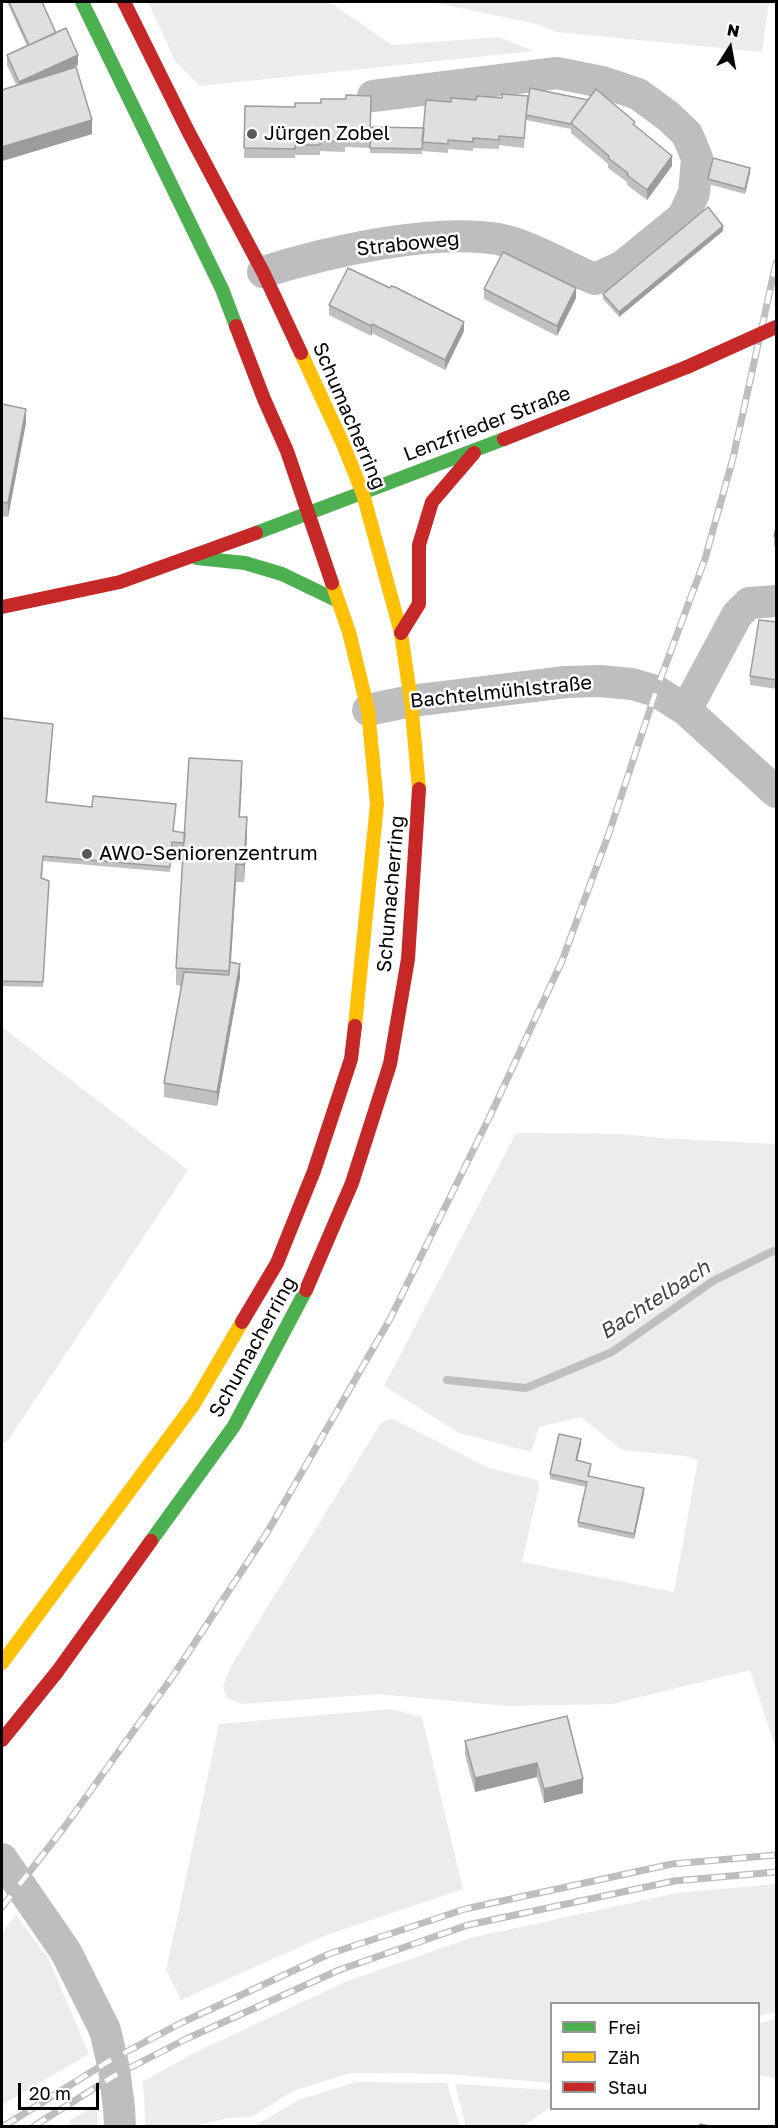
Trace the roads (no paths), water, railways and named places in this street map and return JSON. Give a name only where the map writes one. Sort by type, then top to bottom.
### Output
[{"type":"main road","name":"Schumacherring","points":[[2,1663],[194,1404],[277,1263],[314,1171],[351,1059],[371,876],[376,804],[368,710],[349,632],[287,451],[264,399],[222,289],[82,2]]},
{"type":"main road","name":"Schumacherring","points":[[2,1740],[57,1672],[234,1426],[314,1275],[352,1183],[390,1064],[408,959],[419,794],[411,701],[401,633],[363,494],[343,444],[263,272],[188,131],[124,2]]},
{"type":"main road","name":"Lenzfrieder Straße","points":[[2,607],[120,582],[192,557],[477,450],[687,367],[777,327]]},
{"type":"main road","points":[[401,633],[418,604],[419,545],[432,502],[477,450]]},
{"type":"main road","points":[[192,557],[245,563],[282,574],[338,601]]},
{"type":"street","name":"Straboweg","points":[[263,272],[379,244],[449,236],[498,239],[538,252],[595,279],[623,266],[683,217],[693,193],[697,158],[687,134],[668,116],[638,94],[602,82],[557,73],[373,96]]},
{"type":"street","points":[[686,710],[737,615],[749,603],[777,601]]},
{"type":"street","name":"Bachtelmühlstraße","points":[[368,710],[411,701],[554,683],[600,681],[632,684],[656,691],[686,710],[777,792]]},
{"type":"street","points":[[2,1859],[66,1952],[105,2030],[114,2069],[120,2127]]},
{"type":"waterway","name":"Bachtelbach","points":[[447,1380],[526,1388],[612,1352],[713,1281],[773,1251],[776,1252]]},
{"type":"railway","points":[[2,1907],[66,1825],[173,1676],[268,1531],[390,1319],[490,1116],[562,961],[609,833],[656,691],[705,559],[733,458],[776,263]]},
{"type":"railway","points":[[4,2126],[109,2061],[181,2023],[329,1954],[465,1909],[672,1864],[776,1855]]},
{"type":"railway","points":[[34,2126],[114,2076],[186,2039],[339,1970],[468,1925],[674,1881],[776,1872]]},
{"type":"place","name":"Jürgen Zobel","points":[[252,134]]},
{"type":"place","name":"AWO-Seniorenzentrum","points":[[87,854]]}]
